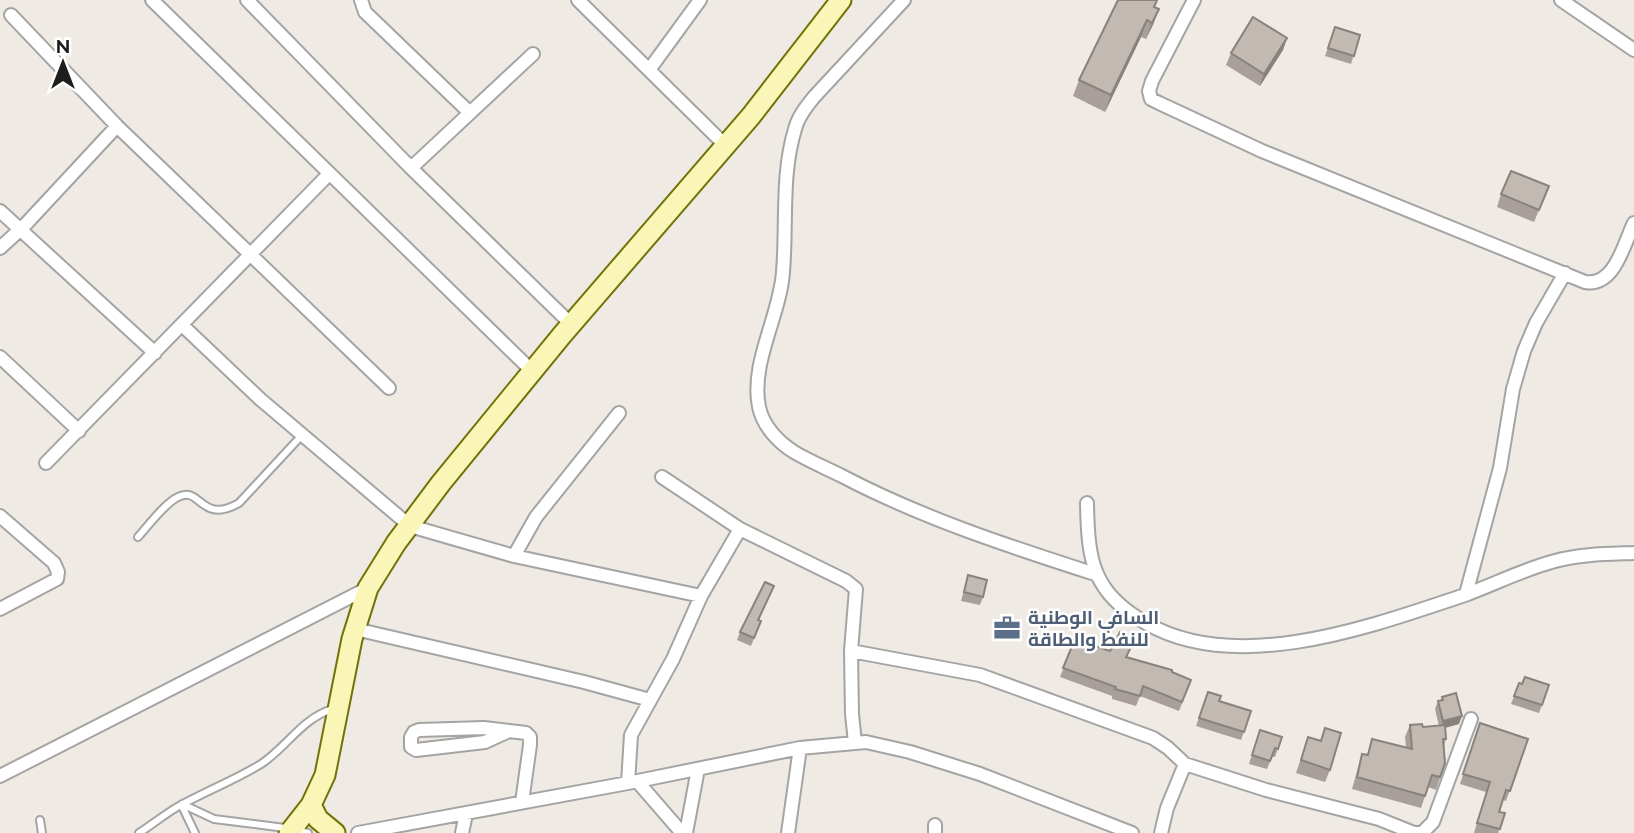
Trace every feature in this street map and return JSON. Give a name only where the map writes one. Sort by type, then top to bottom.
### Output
[{"type":"main road","points":[[297,832],[330,761],[355,629],[368,588],[441,483],[726,146],[841,0]]},
{"type":"main road","points":[[311,805],[323,825],[335,833]]},
{"type":"street","points":[[152,0],[533,372]]},
{"type":"street","points":[[361,0],[365,12],[470,113]]},
{"type":"street","points":[[578,0],[726,146]]},
{"type":"street","points":[[649,70],[700,0]]},
{"type":"street","points":[[904,0],[814,97],[795,128],[785,190],[783,273],[760,366],[759,406],[765,424],[793,452],[860,486],[915,512],[1095,574]]},
{"type":"street","points":[[1194,0],[1152,81],[1149,92],[1151,99],[1262,151],[1593,283],[1603,279],[1616,265],[1634,223]]},
{"type":"street","points":[[1561,0],[1634,50]]},
{"type":"street","points":[[254,2],[411,168],[572,325]]},
{"type":"street","points":[[11,15],[117,126],[390,388]]},
{"type":"street","points":[[411,168],[533,54]]},
{"type":"street","points":[[0,248],[117,126]]},
{"type":"street","points":[[46,463],[329,174]]},
{"type":"street","points":[[0,211],[155,353]]},
{"type":"street","points":[[1466,594],[1500,468],[1513,389],[1524,351],[1536,323],[1565,273]]},
{"type":"street","points":[[182,325],[260,399],[410,526],[514,556],[701,596]]},
{"type":"street","points":[[0,357],[79,431]]},
{"type":"street","points":[[514,556],[536,517],[619,413]]},
{"type":"street","points":[[662,477],[740,529],[853,585],[856,589],[851,651],[855,743]]},
{"type":"street","points":[[1087,503],[1087,534],[1095,574],[1118,603],[1133,616],[1161,632],[1191,642],[1238,648],[1273,646],[1319,637],[1466,594],[1556,560],[1634,553]]},
{"type":"street","points":[[0,516],[54,563],[58,572],[57,579],[0,609]]},
{"type":"street","points":[[684,833],[633,782],[631,735],[673,659],[701,596],[740,529]]},
{"type":"street","points":[[0,776],[368,588]]},
{"type":"street","points":[[355,629],[571,678],[650,700]]},
{"type":"street","points":[[851,651],[980,675],[1153,738],[1185,764],[1266,790],[1379,819],[1419,833],[1433,822],[1471,719]]},
{"type":"street","points":[[509,731],[485,742],[416,750],[411,747],[410,742],[414,732],[419,730],[484,728],[526,733],[530,737],[522,802]]},
{"type":"street","points":[[359,833],[800,748],[866,742],[980,774],[1132,833]]},
{"type":"street","points":[[788,833],[800,748]]},
{"type":"street","points":[[1161,833],[1167,808],[1185,764]]},
{"type":"street","points":[[684,833],[698,769]]},
{"type":"street","points":[[462,833],[467,814]]},
{"type":"lane","points":[[138,537],[176,498],[185,494],[192,495],[212,510],[227,509],[239,503],[303,434]]},
{"type":"lane","points":[[139,833],[182,804],[262,763],[274,755],[307,722],[338,708]]},
{"type":"lane","points":[[182,804],[214,819],[297,832]]},
{"type":"lane","points":[[182,804],[195,833]]},
{"type":"lane","points":[[40,820],[42,833]]},
{"type":"building","points":[[1118,0],[1157,0],[1154,7],[1159,9],[1152,23],[1147,20],[1111,95],[1079,80]]},
{"type":"building","points":[[1253,17],[1287,38],[1264,74],[1231,53]]},
{"type":"building","points":[[1335,27],[1360,35],[1354,56],[1328,48]]},
{"type":"building","points":[[1511,171],[1549,186],[1539,210],[1501,194]]},
{"type":"building","points":[[968,575],[987,580],[983,597],[964,592]]},
{"type":"building","points":[[765,582],[774,586],[758,620],[761,621],[754,638],[740,632]]},
{"type":"building","points":[[1120,632],[1135,639],[1126,657],[1172,670],[1191,680],[1182,702],[1143,686],[1140,696],[1115,689],[1116,687],[1063,668],[1075,639],[1110,651]]},
{"type":"building","points":[[1525,677],[1549,685],[1542,705],[1514,696],[1519,683],[1522,684]]},
{"type":"building","points":[[1208,692],[1221,696],[1219,701],[1251,711],[1244,732],[1199,718]]},
{"type":"building","points":[[1456,693],[1462,716],[1443,721],[1438,701]]},
{"type":"building","points":[[1480,723],[1528,739],[1510,791],[1506,790],[1499,812],[1505,813],[1500,829],[1477,823],[1490,782],[1463,774]]},
{"type":"building","points":[[1422,724],[1423,727],[1445,725],[1446,739],[1443,739],[1445,763],[1440,777],[1432,775],[1425,796],[1357,777],[1362,754],[1368,755],[1372,739],[1412,749],[1410,725]]},
{"type":"building","points":[[1325,728],[1341,733],[1330,770],[1301,760],[1308,737],[1321,741]]},
{"type":"building","points":[[1260,730],[1282,737],[1270,761],[1252,755]]},
{"type":"place","name":"السافي الوطنية للنفط والطاقة","points":[[1007,628]]}]
